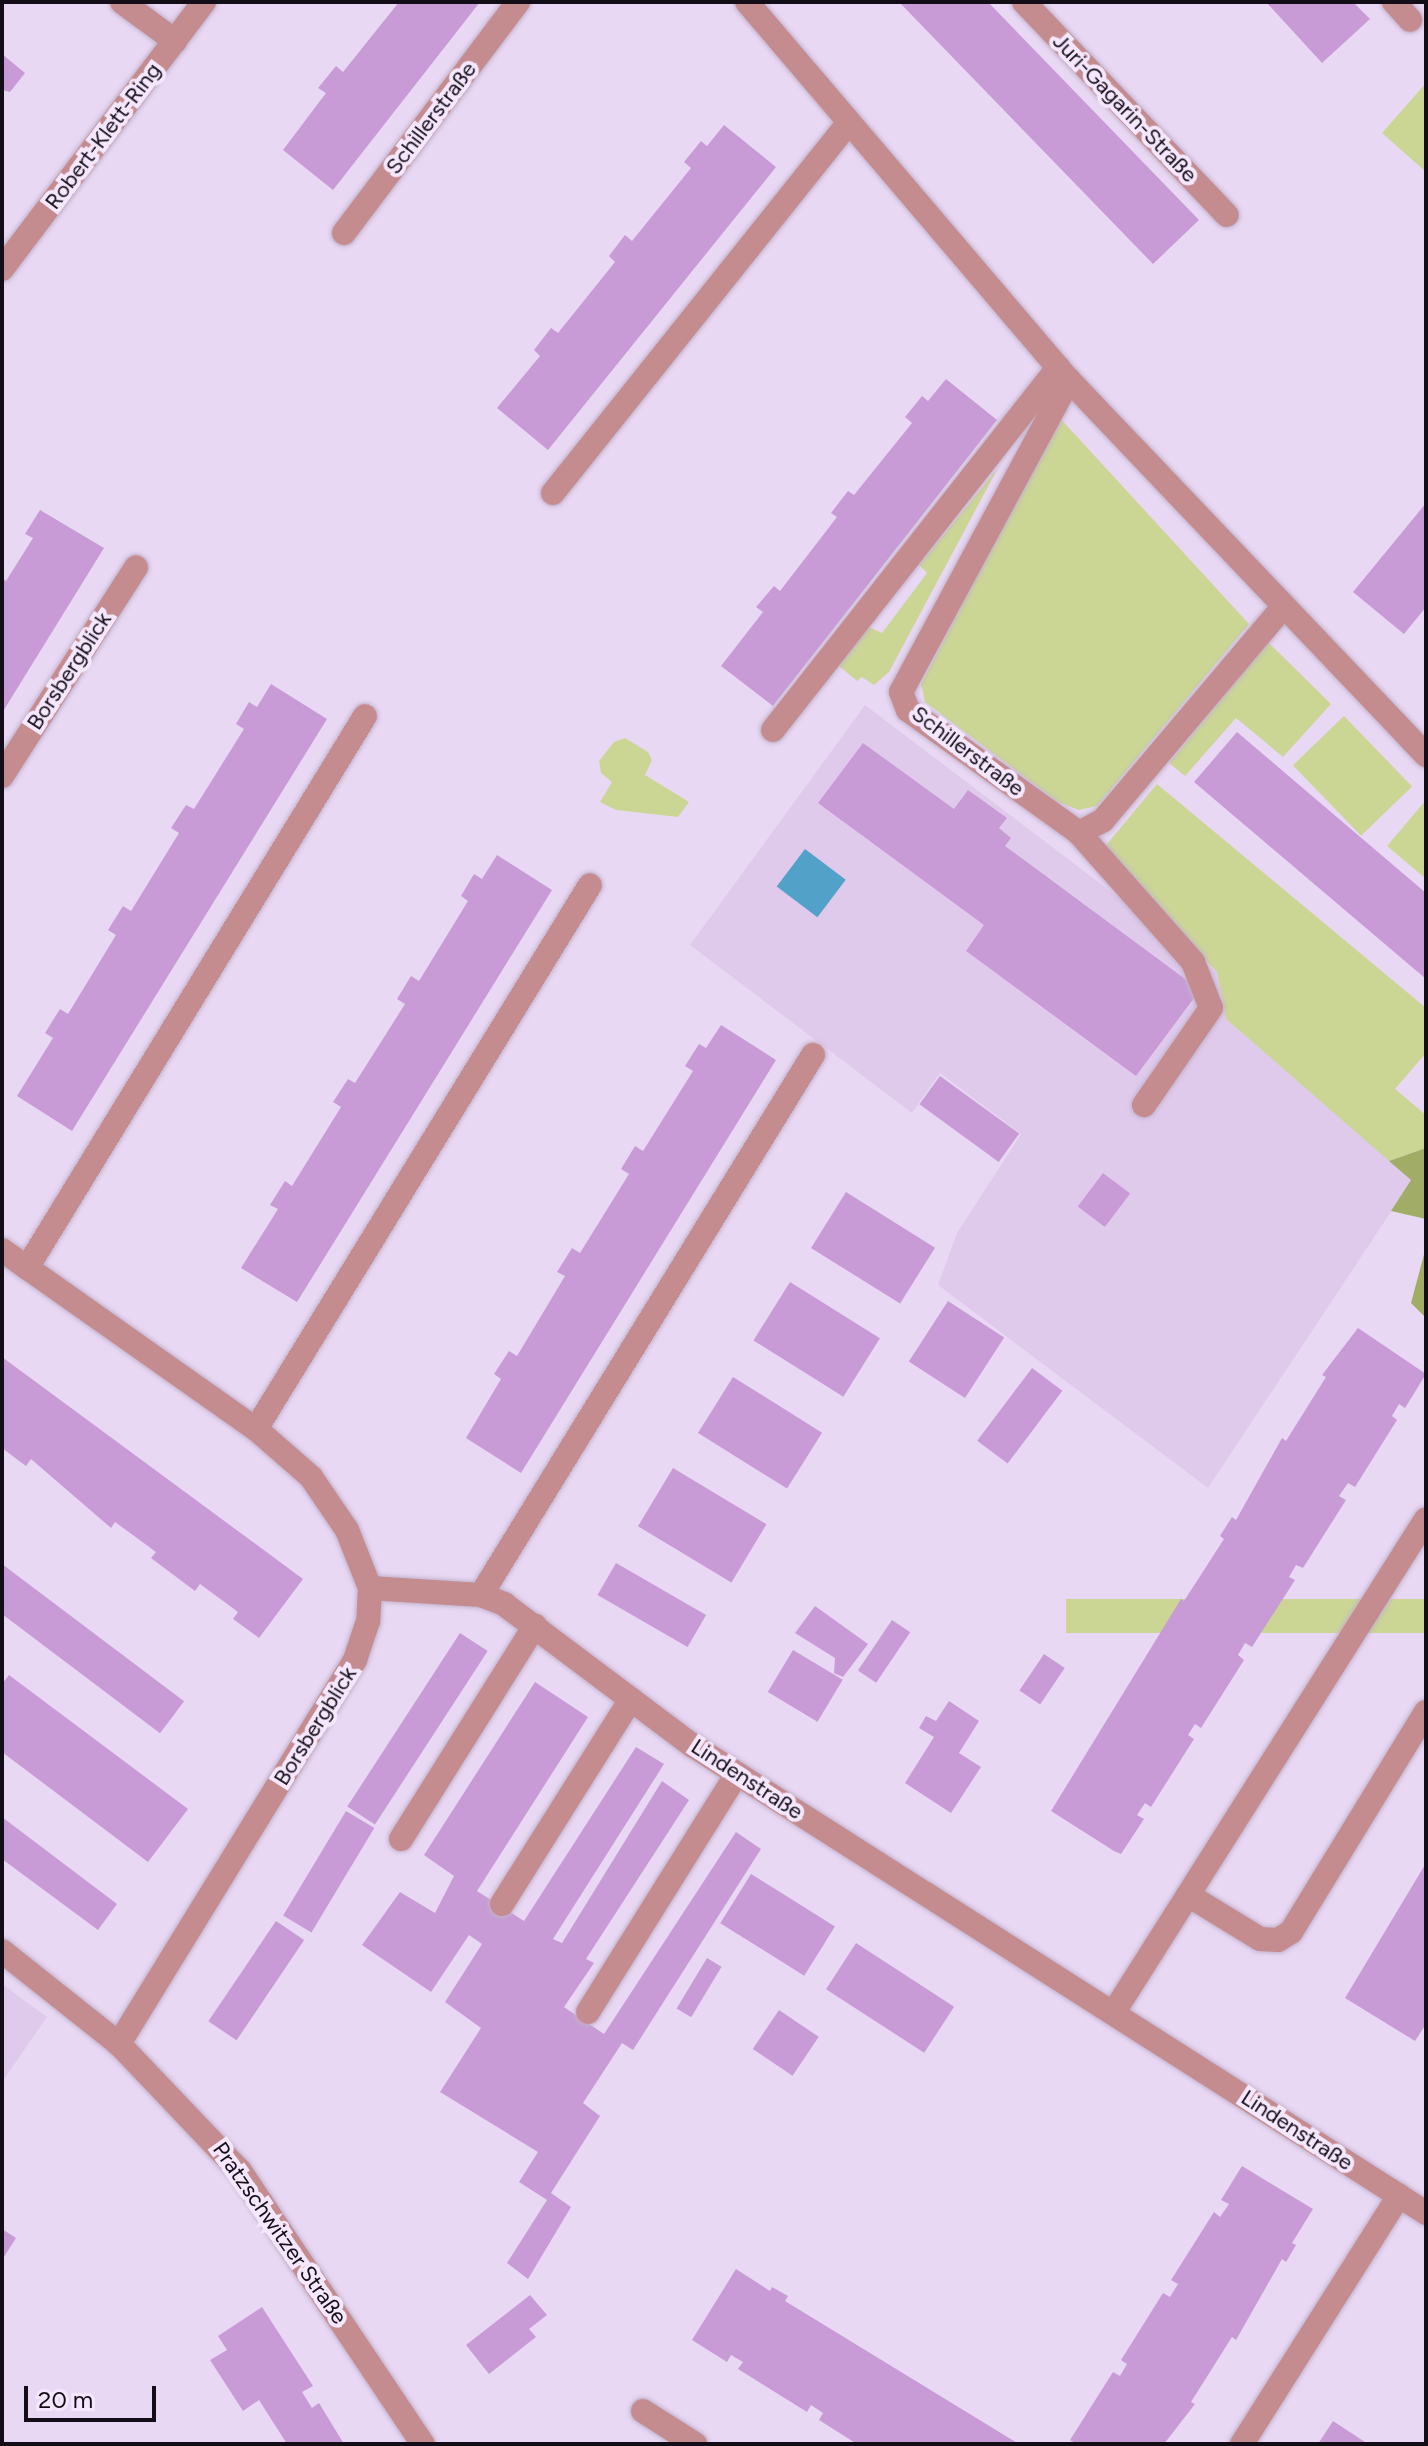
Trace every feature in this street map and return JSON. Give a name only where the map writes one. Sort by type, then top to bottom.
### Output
[{"type":"street","points":[[122,2],[175,41]]},
{"type":"street","name":"Robert-Klett-Ring","points":[[2,269],[204,2]]},
{"type":"street","name":"Schillerstraße","points":[[344,233],[518,2]]},
{"type":"street","points":[[747,2],[1063,374],[1283,607],[1424,750]]},
{"type":"street","name":"Juri-Gagarin-Straße","points":[[1024,2],[1227,215]]},
{"type":"street","points":[[553,493],[848,123]]},
{"type":"street","points":[[773,730],[1063,374]]},
{"type":"street","name":"Schillerstraße","points":[[1063,374],[901,692],[908,710],[1079,833],[1193,962],[1211,1008],[1144,1105]]},
{"type":"street","name":"Borsbergblick","points":[[2,776],[136,567]]},
{"type":"street","points":[[1079,833],[1103,820],[1283,607]]},
{"type":"street","points":[[27,1268],[365,716]]},
{"type":"street","points":[[256,1429],[590,885]]},
{"type":"street","points":[[481,1595],[813,1055]]},
{"type":"street","name":"Borsbergblick","points":[[2,1250],[256,1429],[311,1477],[347,1530],[370,1588],[368,1621],[355,1660],[119,2044]]},
{"type":"street","points":[[1114,2012],[1426,1519]]},
{"type":"street","name":"Lindenstraße","points":[[370,1588],[481,1595],[535,1625],[631,1699],[737,1774],[1426,2213]]},
{"type":"street","points":[[401,1839],[535,1625]]},
{"type":"street","points":[[502,1904],[631,1699]]},
{"type":"street","points":[[1188,1895],[1260,1939],[1278,1940],[1291,1932],[1426,1712]]},
{"type":"street","points":[[588,2012],[737,1774]]},
{"type":"street","name":"Pratzschwitzer Straße","points":[[2,1951],[119,2044],[240,2171],[423,2444]]},
{"type":"street","points":[[1242,2444],[1399,2196]]},
{"type":"street","points":[[643,2411],[695,2444]]},
{"type":"shaded area","points":[[865,705],[1217,972],[1226,1019],[1412,1180],[1208,1488],[938,1285],[957,1233],[1021,1134],[940,1073],[912,1113],[690,945]]},
{"type":"shaded area","points":[[2,1984],[47,2017],[2,2082]]},
{"type":"green space","points":[[1426,83],[1426,172],[1382,133]]},
{"type":"green space","points":[[1059,417],[1249,624],[1097,806],[1079,810],[1058,802],[925,702],[921,684]]},
{"type":"green space","points":[[998,468],[889,672],[874,685],[862,677],[857,681],[838,665],[869,627],[882,633],[927,573],[919,565]]},
{"type":"green space","points":[[1268,642],[1331,704],[1283,757],[1236,718],[1185,776],[1169,763]]},
{"type":"green space","points":[[1344,716],[1412,786],[1361,836],[1293,765]]},
{"type":"green space","points":[[625,738],[648,752],[652,760],[645,775],[689,802],[678,817],[616,810],[600,802],[612,782],[601,773],[599,761],[614,742]]},
{"type":"green space","points":[[1157,784],[1426,1008],[1426,1053],[1395,1089],[1426,1115],[1426,1148],[1389,1161],[1226,1019],[1217,972],[1113,864],[1107,844]]},
{"type":"green space","points":[[1426,800],[1426,879],[1387,846]]},
{"type":"green space","points":[[1426,1148],[1426,1219],[1391,1211],[1411,1180],[1389,1161]]},
{"type":"green space","points":[[1426,1247],[1426,1318],[1411,1303]]},
{"type":"green space","points":[[1066,1599],[1426,1599],[1426,1633],[1066,1633]]},
{"type":"water","points":[[805,849],[846,880],[817,917],[777,887]]},
{"type":"building","points":[[399,2],[480,2],[333,190],[283,150],[326,93],[318,88],[336,66],[343,72]]},
{"type":"building","points":[[899,2],[988,2],[1199,220],[1153,264]]},
{"type":"building","points":[[1266,2],[1353,2],[1370,19],[1322,63]]},
{"type":"building","points":[[2,54],[25,73],[10,92],[2,90]]},
{"type":"building","points":[[724,125],[776,167],[548,450],[497,408],[540,356],[534,350],[551,328],[558,333],[615,262],[609,256],[625,235],[632,241],[691,168],[684,162],[701,141],[707,146]]},
{"type":"building","points":[[946,379],[997,420],[773,706],[721,666],[763,612],[756,607],[774,586],[780,591],[837,517],[831,513],[848,491],[854,495],[912,423],[905,417],[922,396],[928,401]]},
{"type":"building","points":[[1426,503],[1426,607],[1404,634],[1353,592]]},
{"type":"building","points":[[40,510],[104,548],[2,713],[2,578],[6,581],[33,538],[25,534]]},
{"type":"building","points":[[271,684],[327,719],[72,1131],[17,1096],[53,1038],[45,1033],[60,1009],[68,1014],[116,935],[108,930],[123,906],[131,911],[179,833],[171,828],[186,805],[194,809],[244,729],[236,724],[249,702],[257,707]]},
{"type":"building","points":[[1237,732],[1426,893],[1426,979],[1194,782]]},
{"type":"building","points":[[863,743],[954,809],[968,790],[1007,818],[999,828],[1011,838],[1005,846],[1200,990],[1136,1076],[966,951],[984,925],[818,803]]},
{"type":"building","points":[[497,855],[552,890],[297,1302],[241,1268],[278,1209],[270,1205],[285,1181],[292,1186],[341,1107],[333,1102],[348,1079],[355,1083],[405,1004],[397,999],[411,976],[419,981],[468,901],[461,896],[474,874],[482,879]]},
{"type":"building","points":[[721,1025],[776,1060],[521,1473],[466,1438],[501,1379],[494,1374],[509,1351],[517,1356],[565,1276],[557,1272],[572,1248],[580,1253],[629,1174],[621,1169],[635,1146],[643,1151],[693,1071],[685,1066],[699,1044],[706,1048]]},
{"type":"building","points":[[940,1076],[1019,1134],[999,1162],[919,1104]]},
{"type":"building","points":[[1103,1173],[1130,1193],[1105,1227],[1078,1207]]},
{"type":"building","points":[[846,1192],[935,1248],[900,1304],[811,1248]]},
{"type":"building","points":[[790,1282],[880,1338],[843,1397],[753,1341]]},
{"type":"building","points":[[948,1301],[1004,1337],[965,1398],[909,1361]]},
{"type":"building","points":[[1358,1328],[1426,1374],[1405,1408],[1399,1404],[1392,1416],[1397,1420],[1355,1487],[1348,1483],[1339,1496],[1346,1500],[1303,1568],[1296,1565],[1289,1577],[1295,1580],[1252,1647],[1245,1643],[1238,1655],[1244,1660],[1201,1728],[1195,1724],[1188,1735],[1194,1739],[1151,1807],[1145,1803],[1137,1815],[1144,1819],[1121,1854],[1114,1851],[1051,1811],[1181,1599],[1184,1601],[1224,1539],[1220,1536],[1232,1517],[1236,1520],[1282,1438],[1286,1441],[1326,1377],[1322,1375]]},
{"type":"building","points":[[2,1357],[303,1579],[259,1638],[233,1619],[238,1612],[200,1584],[195,1591],[151,1558],[156,1552],[115,1522],[111,1528],[31,1459],[26,1466],[2,1448]]},
{"type":"building","points":[[1032,1368],[1062,1391],[1008,1464],[977,1441]]},
{"type":"building","points":[[733,1377],[822,1433],[787,1489],[698,1433]]},
{"type":"building","points":[[673,1468],[766,1524],[731,1582],[638,1526]]},
{"type":"building","points":[[616,1563],[706,1615],[688,1647],[598,1595]]},
{"type":"building","points":[[2,1564],[184,1701],[160,1733],[2,1614]]},
{"type":"building","points":[[815,1606],[868,1644],[843,1677],[834,1673],[835,1658],[795,1633]]},
{"type":"building","points":[[892,1620],[910,1632],[876,1683],[858,1671]]},
{"type":"building","points":[[460,1633],[488,1651],[375,1825],[347,1807]]},
{"type":"building","points":[[793,1650],[843,1680],[817,1722],[768,1692]]},
{"type":"building","points":[[1044,1654],[1065,1668],[1040,1704],[1019,1690]]},
{"type":"building","points":[[9,1675],[188,1809],[148,1862],[2,1752],[2,1684]]},
{"type":"building","points":[[535,1682],[588,1717],[477,1891],[524,1921],[636,1747],[664,1764],[553,1939],[562,1943],[662,1781],[689,1800],[586,1959],[594,1963],[564,2007],[604,2034],[736,1832],[761,1849],[633,2050],[622,2043],[583,2103],[600,2116],[551,2193],[571,2207],[528,2279],[507,2263],[547,2200],[519,2182],[538,2152],[440,2092],[481,2028],[445,2002],[482,1944],[469,1935],[431,1992],[362,1945],[400,1892],[435,1913],[454,1876],[424,1855]]},
{"type":"building","points":[[949,1701],[979,1721],[959,1753],[981,1767],[951,1813],[905,1783],[934,1737],[919,1728],[926,1716],[936,1721]]},
{"type":"building","points":[[346,1811],[374,1828],[311,1933],[283,1916]]},
{"type":"building","points":[[2,1817],[117,1904],[98,1930],[2,1859]]},
{"type":"building","points":[[1426,1863],[1426,2024],[1415,2041],[1345,1998]]},
{"type":"building","points":[[751,1874],[835,1926],[804,1976],[720,1923]]},
{"type":"building","points":[[276,1921],[304,1940],[237,2040],[208,2021]]},
{"type":"building","points":[[856,1943],[954,2007],[924,2053],[826,1989]]},
{"type":"building","points":[[707,1958],[722,1967],[691,2017],[677,2009]]},
{"type":"building","points":[[779,2010],[819,2037],[793,2076],[753,2049]]},
{"type":"building","points":[[1242,2166],[1313,2209],[1292,2243],[1296,2245],[1286,2262],[1282,2259],[1236,2340],[1232,2337],[1191,2402],[1195,2404],[1164,2444],[1077,2444],[1070,2440],[1113,2372],[1120,2376],[1127,2364],[1121,2360],[1163,2293],[1170,2297],[1178,2284],[1171,2280],[1214,2212],[1220,2217],[1229,2204],[1221,2200]]},
{"type":"building","points":[[2,2229],[16,2238],[2,2260]]},
{"type":"building","points":[[736,2269],[770,2291],[772,2287],[788,2296],[785,2301],[1019,2444],[857,2444],[819,2420],[823,2413],[811,2405],[807,2412],[738,2369],[743,2362],[731,2355],[727,2362],[692,2340]]},
{"type":"building","points":[[530,2295],[547,2315],[529,2329],[536,2337],[489,2374],[466,2345]]},
{"type":"building","points":[[262,2307],[313,2386],[302,2392],[312,2408],[319,2403],[344,2444],[287,2444],[259,2400],[243,2411],[210,2360],[227,2350],[218,2336]]},
{"type":"building","points":[[1333,2421],[1368,2444],[1318,2444]]}]
